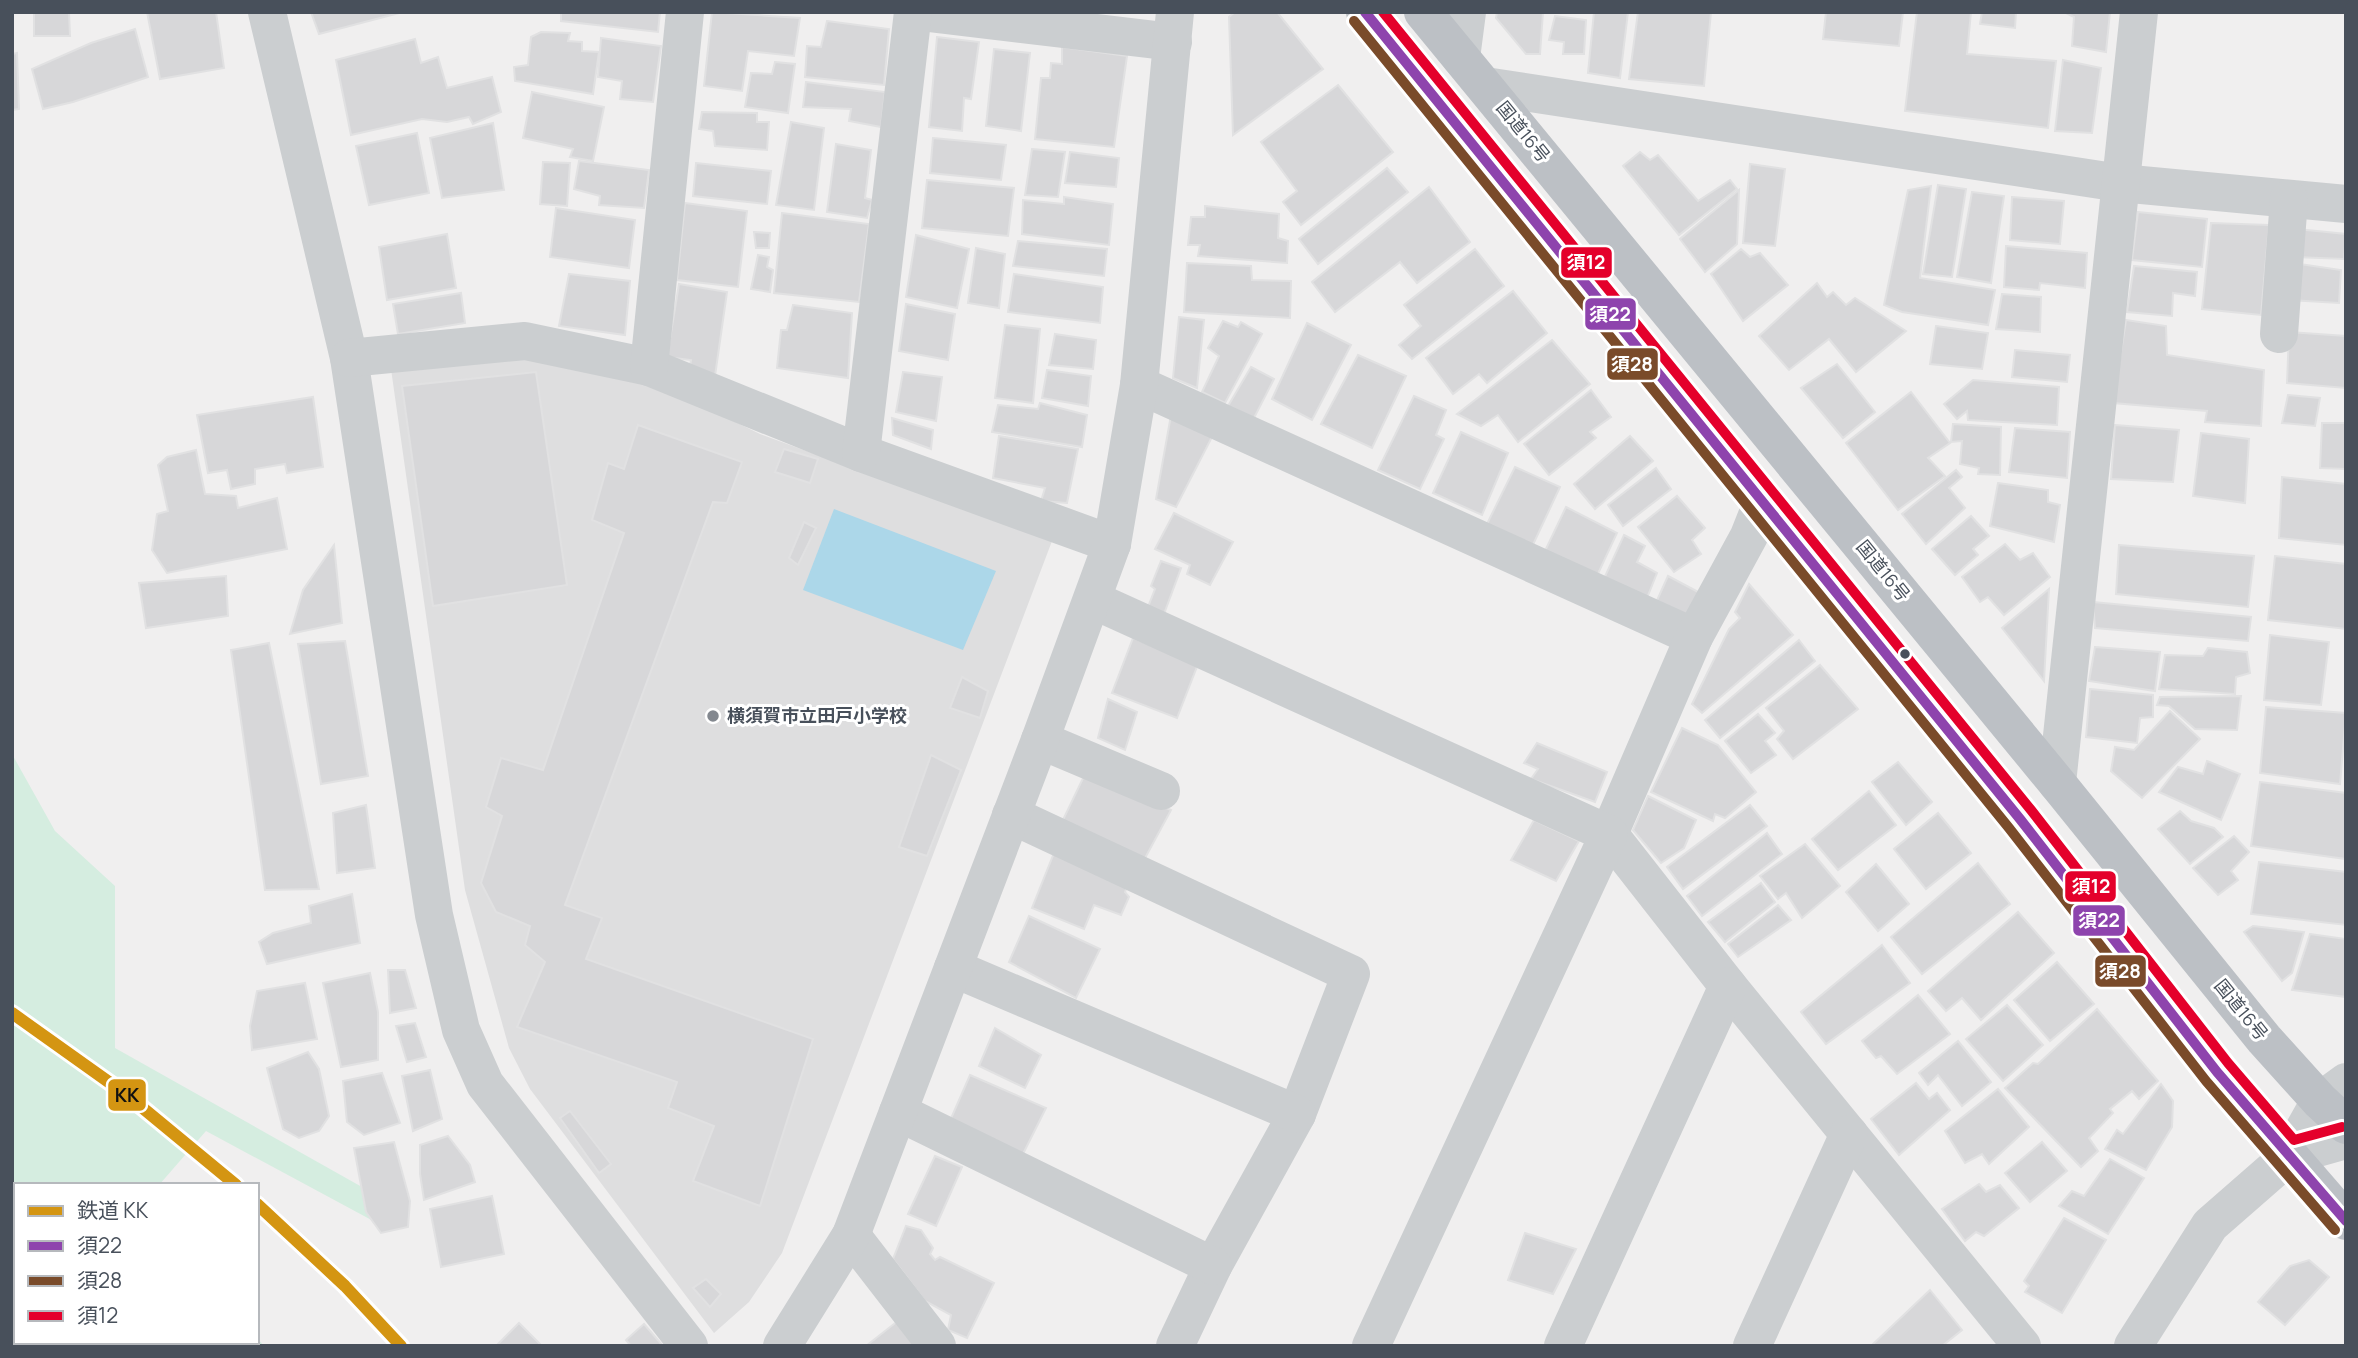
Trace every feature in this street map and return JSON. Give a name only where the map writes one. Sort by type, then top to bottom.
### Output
[{"type":"highway","points":[[1365,12],[2021,820],[2217,1072],[2346,1221]]},
{"type":"highway","name":"国道16号","points":[[1423,12],[2264,1038],[2337,1103]]},
{"type":"street","points":[[267,12],[349,358],[434,915],[461,1030],[485,1084],[689,1346]]},
{"type":"street","points":[[649,367],[685,12]]},
{"type":"street","points":[[861,453],[913,12]]},
{"type":"street","points":[[782,1346],[851,1235],[1093,600],[1112,544],[1139,385],[1174,27],[920,12]]},
{"type":"street","points":[[1467,12],[1473,72],[2120,183],[2346,204]]},
{"type":"street","points":[[2057,783],[2139,12]]},
{"type":"street","points":[[2279,334],[2289,199]]},
{"type":"street","points":[[349,358],[525,341],[649,367],[861,453],[1112,544]]},
{"type":"street","points":[[1139,385],[1694,637]]},
{"type":"street","points":[[1371,1346],[1609,834],[1694,637],[1749,536],[1762,503]]},
{"type":"street","points":[[1093,600],[1609,834],[1728,986],[2022,1346]]},
{"type":"street","points":[[1040,740],[1161,791]]},
{"type":"street","points":[[1011,815],[1351,974],[1297,1114],[1213,1266],[1175,1346]]},
{"type":"street","points":[[953,968],[1297,1114]]},
{"type":"street","points":[[1563,1346],[1728,986]]},
{"type":"street","points":[[2133,1346],[2210,1225],[2289,1156],[2337,1103]]},
{"type":"street","points":[[898,1112],[1213,1266]]},
{"type":"street","points":[[1752,1346],[1849,1134]]},
{"type":"street","points":[[2289,1156],[2346,1140]]},
{"type":"street","points":[[851,1235],[937,1346]]},
{"type":"shaded area","name":"横須賀市立田戸小学校","points":[[545,356],[658,384],[760,434],[1052,541],[782,1253],[749,1302],[714,1333],[530,1089],[509,1048],[465,890],[391,369]]},
{"type":"green space","points":[[12,754],[55,831],[115,886],[115,1048],[362,1187],[377,1223],[206,1131],[161,1183],[14,1183],[14,1344],[259,1344],[259,1340],[264,1346],[12,1346]]},
{"type":"water","points":[[834,509],[996,571],[963,650],[803,590]]},
{"type":"building","points":[[34,12],[69,12],[70,36],[34,36]]},
{"type":"building","points":[[147,12],[216,12],[224,68],[160,79]]},
{"type":"building","points":[[311,12],[403,12],[319,34]]},
{"type":"building","points":[[561,12],[660,12],[658,32],[561,21]]},
{"type":"building","points":[[712,12],[800,18],[794,56],[748,51],[742,91],[704,86]]},
{"type":"building","points":[[1235,12],[1277,12],[1323,69],[1233,135],[1229,17]]},
{"type":"building","points":[[1497,12],[1543,12],[1540,54],[1526,54],[1496,18]]},
{"type":"building","points":[[1594,12],[1628,12],[1620,78],[1588,73]]},
{"type":"building","points":[[1638,12],[1711,12],[1704,86],[1629,79]]},
{"type":"building","points":[[1826,12],[1903,12],[1899,46],[1823,39]]},
{"type":"building","points":[[1917,12],[1971,12],[1967,54],[2056,61],[2048,128],[1905,111]]},
{"type":"building","points":[[1982,12],[2016,12],[2015,28],[1980,24]]},
{"type":"building","points":[[2064,12],[2110,12],[2106,52],[2072,46],[2074,17]]},
{"type":"building","points":[[1555,16],[1586,20],[1584,54],[1563,54],[1564,42],[1549,40]]},
{"type":"building","points":[[827,21],[889,29],[884,85],[805,77],[807,46],[821,47]]},
{"type":"building","points":[[135,29],[148,77],[43,109],[32,69],[91,43]]},
{"type":"building","points":[[541,32],[570,33],[568,41],[582,42],[582,51],[599,52],[593,94],[515,81],[514,67],[528,65],[531,37]]},
{"type":"building","points":[[937,37],[979,42],[971,99],[964,98],[962,131],[929,127]]},
{"type":"building","points":[[601,38],[661,46],[653,102],[620,99],[622,81],[598,77]]},
{"type":"building","points":[[415,39],[421,63],[438,57],[447,88],[492,77],[501,112],[473,124],[469,117],[447,122],[422,119],[351,135],[336,60]]},
{"type":"building","points":[[1062,47],[1127,56],[1114,147],[1035,139],[1041,78],[1050,78],[1051,63],[1062,64]]},
{"type":"building","points":[[994,49],[1030,53],[1021,131],[986,126]]},
{"type":"building","points":[[17,53],[19,109],[12,110],[12,54]]},
{"type":"building","points":[[2063,60],[2101,68],[2092,133],[2055,131]]},
{"type":"building","points":[[775,62],[795,64],[788,113],[745,107],[751,73],[772,74]]},
{"type":"building","points":[[806,82],[885,92],[881,127],[849,121],[851,109],[803,107]]},
{"type":"building","points":[[1338,85],[1393,152],[1301,225],[1283,202],[1297,191],[1261,142]]},
{"type":"building","points":[[532,92],[604,107],[593,161],[570,157],[573,149],[523,138]]},
{"type":"building","points":[[702,112],[757,113],[757,122],[769,122],[767,150],[715,146],[713,131],[699,129]]},
{"type":"building","points":[[791,122],[824,128],[814,210],[776,205]]},
{"type":"building","points":[[493,123],[504,190],[442,198],[430,138]]},
{"type":"building","points":[[417,133],[429,193],[369,205],[356,146]]},
{"type":"building","points":[[933,138],[1006,145],[1001,180],[930,173]]},
{"type":"building","points":[[836,144],[871,150],[865,198],[872,200],[867,218],[827,212]]},
{"type":"building","points":[[1032,149],[1065,152],[1058,197],[1025,195]]},
{"type":"building","points":[[1070,152],[1119,158],[1116,187],[1065,183]]},
{"type":"building","points":[[1640,152],[1650,160],[1658,155],[1698,201],[1730,180],[1737,189],[1679,235],[1623,166]]},
{"type":"building","points":[[579,161],[649,170],[644,208],[599,205],[600,196],[574,189]]},
{"type":"building","points":[[543,162],[570,163],[567,206],[540,204]]},
{"type":"building","points":[[696,163],[771,171],[767,204],[693,196]]},
{"type":"building","points":[[1750,164],[1785,169],[1775,246],[1743,243]]},
{"type":"building","points":[[1387,168],[1408,192],[1318,264],[1299,239]]},
{"type":"building","points":[[927,180],[1014,188],[1008,236],[922,228]]},
{"type":"building","points":[[1938,185],[1966,189],[1952,277],[1923,274]]},
{"type":"building","points":[[1931,186],[1920,278],[1995,290],[1988,325],[1902,312],[1884,305],[1908,190]]},
{"type":"building","points":[[1429,187],[1470,242],[1417,283],[1400,262],[1335,312],[1312,282]]},
{"type":"building","points":[[1739,190],[1737,244],[1705,272],[1680,239]]},
{"type":"building","points":[[1972,192],[2004,196],[1991,283],[1957,277]]},
{"type":"building","points":[[1064,197],[1113,204],[1109,245],[1022,234],[1023,200],[1064,204]]},
{"type":"building","points":[[2012,197],[2064,201],[2060,244],[2010,240]]},
{"type":"building","points":[[685,203],[747,211],[738,287],[677,280]]},
{"type":"building","points":[[1205,206],[1279,214],[1278,238],[1288,241],[1287,263],[1198,256],[1200,245],[1188,245],[1191,217],[1205,217]]},
{"type":"building","points":[[556,208],[635,220],[629,268],[550,257]]},
{"type":"building","points":[[2138,212],[2207,219],[2202,267],[2132,260]]},
{"type":"building","points":[[782,213],[869,224],[859,302],[774,293]]},
{"type":"building","points":[[2211,223],[2269,225],[2261,315],[2202,309]]},
{"type":"building","points":[[2297,229],[2346,234],[2344,259],[2295,257]]},
{"type":"building","points":[[754,232],[770,233],[769,248],[756,248]]},
{"type":"building","points":[[447,234],[456,288],[387,300],[379,247]]},
{"type":"building","points":[[916,235],[969,249],[957,308],[906,297]]},
{"type":"building","points":[[1018,241],[1107,249],[1104,276],[1013,266]]},
{"type":"building","points":[[2006,246],[2087,253],[2085,288],[2040,283],[2039,290],[2004,287]]},
{"type":"building","points":[[976,248],[1005,254],[999,308],[968,303]]},
{"type":"building","points":[[1475,249],[1504,286],[1412,359],[1399,345],[1421,326],[1404,305]]},
{"type":"building","points":[[1741,249],[1750,257],[1760,253],[1788,285],[1743,321],[1711,274]]},
{"type":"building","points":[[758,255],[769,257],[767,267],[773,270],[770,292],[751,289]]},
{"type":"building","points":[[1187,263],[1251,266],[1252,280],[1291,281],[1290,318],[1184,312]]},
{"type":"building","points":[[2293,263],[2341,270],[2339,303],[2289,300]]},
{"type":"building","points":[[2134,266],[2197,272],[2195,296],[2173,293],[2172,316],[2127,312]]},
{"type":"building","points":[[569,274],[630,281],[625,335],[559,326]]},
{"type":"building","points":[[1014,274],[1103,287],[1100,323],[1008,312]]},
{"type":"building","points":[[1817,283],[1827,297],[1833,292],[1846,305],[1855,298],[1906,331],[1856,372],[1829,339],[1789,370],[1759,336]]},
{"type":"building","points":[[679,284],[727,292],[715,376],[689,371],[691,360],[667,357]]},
{"type":"building","points":[[1513,291],[1547,333],[1487,383],[1479,374],[1453,394],[1426,358]]},
{"type":"building","points":[[461,293],[465,323],[398,334],[393,304]]},
{"type":"building","points":[[2002,294],[2041,297],[2040,332],[1996,329]]},
{"type":"building","points":[[906,304],[955,314],[948,360],[899,351]]},
{"type":"building","points":[[793,305],[852,313],[848,378],[777,368],[781,330],[787,330]]},
{"type":"building","points":[[1179,317],[1204,320],[1197,388],[1173,378]]},
{"type":"building","points":[[2126,320],[2166,326],[2167,355],[2264,370],[2261,426],[2205,422],[2207,411],[2113,403]]},
{"type":"building","points":[[1223,321],[1238,327],[1241,322],[1262,334],[1225,403],[1202,392],[1219,356],[1208,348]]},
{"type":"building","points":[[1307,323],[1351,345],[1312,420],[1272,399]]},
{"type":"building","points":[[1005,325],[1040,329],[1033,403],[995,398]]},
{"type":"building","points":[[1936,326],[1988,333],[1982,369],[1930,364]]},
{"type":"building","points":[[2289,332],[2346,336],[2346,388],[2287,383]]},
{"type":"building","points":[[1055,334],[1096,340],[1093,369],[1049,365]]},
{"type":"building","points":[[1552,340],[1590,384],[1518,442],[1498,415],[1481,426],[1457,414]]},
{"type":"building","points":[[2015,350],[2070,355],[2067,382],[2012,377]]},
{"type":"building","points":[[1358,355],[1406,376],[1372,448],[1321,424]]},
{"type":"building","points":[[1837,364],[1875,412],[1843,438],[1801,388]]},
{"type":"building","points":[[1251,367],[1274,379],[1254,418],[1228,406]]},
{"type":"building","points":[[1047,370],[1091,376],[1088,406],[1042,398]]},
{"type":"building","points":[[536,372],[567,585],[433,606],[402,386]]},
{"type":"building","points":[[903,372],[942,377],[936,421],[896,412]]},
{"type":"building","points":[[1973,380],[2059,387],[2057,425],[1968,420],[1967,411],[1957,419],[1944,404]]},
{"type":"building","points":[[1591,390],[1611,417],[1590,432],[1596,438],[1549,475],[1524,444]]},
{"type":"building","points":[[1911,392],[1950,443],[1928,458],[1945,476],[1898,510],[1846,443]]},
{"type":"building","points":[[2288,395],[2320,398],[2315,426],[2282,423]]},
{"type":"building","points":[[1414,396],[1446,410],[1436,435],[1444,439],[1420,489],[1378,470]]},
{"type":"building","points":[[313,397],[323,467],[287,473],[285,464],[255,469],[255,484],[231,489],[227,470],[208,473],[197,415]]},
{"type":"building","points":[[1040,403],[1087,415],[1082,447],[992,432],[998,405],[1038,409]]},
{"type":"building","points":[[1171,415],[1213,435],[1176,507],[1156,499]]},
{"type":"building","points":[[892,418],[933,430],[931,449],[893,435]]},
{"type":"building","points":[[2322,423],[2346,423],[2346,469],[2320,468]]},
{"type":"building","points":[[1953,424],[2001,427],[2000,475],[1978,474],[1979,468],[1960,464],[1962,441],[1951,442]]},
{"type":"building","points":[[638,425],[742,462],[727,503],[713,502],[565,905],[602,918],[586,959],[813,1039],[760,1206],[693,1181],[714,1126],[668,1108],[677,1082],[517,1027],[545,962],[525,945],[530,926],[496,912],[481,883],[502,816],[486,807],[501,758],[543,770],[624,533],[592,520],[608,463],[624,469]]},
{"type":"building","points":[[2115,425],[2179,430],[2173,482],[2111,479]]},
{"type":"building","points":[[2015,428],[2070,432],[2067,478],[2009,472]]},
{"type":"building","points":[[1461,432],[1508,453],[1482,515],[1433,493]]},
{"type":"building","points":[[2201,433],[2249,439],[2245,503],[2193,496]]},
{"type":"building","points":[[999,436],[1078,449],[1067,503],[1041,501],[1045,488],[993,478]]},
{"type":"building","points":[[1630,436],[1653,461],[1595,509],[1574,484]]},
{"type":"building","points":[[784,449],[818,459],[810,483],[775,472]]},
{"type":"building","points":[[196,450],[205,494],[236,496],[238,508],[277,498],[287,549],[167,573],[152,550],[157,514],[168,511],[158,465],[167,457]]},
{"type":"building","points":[[1515,467],[1560,487],[1531,549],[1485,528]]},
{"type":"building","points":[[1656,468],[1671,489],[1623,526],[1608,505]]},
{"type":"building","points":[[1956,470],[1962,477],[1949,488],[1965,508],[1926,544],[1902,514]]},
{"type":"building","points":[[2282,477],[2346,484],[2346,545],[2279,538]]},
{"type":"building","points":[[1998,483],[2048,490],[2048,502],[2060,505],[2054,542],[1990,526]]},
{"type":"building","points":[[1677,496],[1705,528],[1692,540],[1701,554],[1674,572],[1638,527]]},
{"type":"building","points":[[1566,507],[1617,533],[1596,578],[1544,553]]},
{"type":"building","points":[[1174,513],[1233,542],[1210,585],[1187,574],[1190,565],[1155,549]]},
{"type":"building","points":[[1971,516],[1989,536],[1973,549],[1978,555],[1955,575],[1932,549]]},
{"type":"building","points":[[804,522],[816,528],[798,565],[789,558]]},
{"type":"building","points":[[1624,535],[1645,546],[1637,562],[1657,573],[1645,603],[1602,583]]},
{"type":"building","points":[[2005,544],[2020,560],[2033,553],[2050,577],[2004,615],[1988,597],[1980,602],[1962,577]]},
{"type":"building","points":[[334,545],[342,623],[290,634],[303,590]]},
{"type":"building","points":[[2119,545],[2254,556],[2248,607],[2116,594]]},
{"type":"building","points":[[2275,556],[2346,564],[2346,629],[2268,620]]},
{"type":"building","points":[[1161,561],[1181,568],[1164,614],[1148,607],[1155,589],[1151,586]]},
{"type":"building","points":[[226,576],[228,616],[146,628],[139,583]]},
{"type":"building","points":[[1668,576],[1702,594],[1687,622],[1654,607]]},
{"type":"building","points":[[1749,584],[1793,635],[1702,713],[1692,704],[1729,629],[1740,618],[1735,612]]},
{"type":"building","points":[[2049,589],[2044,681],[2002,628]]},
{"type":"building","points":[[2093,602],[2251,617],[2248,641],[2095,628]]},
{"type":"building","points":[[2270,635],[2329,642],[2321,705],[2264,700]]},
{"type":"building","points":[[1133,638],[1198,664],[1177,718],[1112,693]]},
{"type":"building","points":[[1799,640],[1815,661],[1720,738],[1705,720]]},
{"type":"building","points":[[345,641],[368,776],[321,784],[298,644]]},
{"type":"building","points":[[269,643],[319,889],[265,890],[231,650]]},
{"type":"building","points":[[2095,647],[2160,652],[2155,691],[2089,681]]},
{"type":"building","points":[[2208,648],[2247,652],[2250,673],[2236,677],[2235,694],[2159,689],[2165,655],[2203,656]]},
{"type":"building","points":[[1820,665],[1858,709],[1793,759],[1777,739],[1784,731],[1766,708]]},
{"type":"building","points":[[962,677],[988,691],[980,718],[950,708]]},
{"type":"building","points":[[2090,689],[2153,695],[2153,717],[2140,718],[2137,743],[2086,737]]},
{"type":"building","points":[[2241,696],[2237,730],[2195,729],[2169,706],[2157,705],[2160,697]]},
{"type":"building","points":[[1108,699],[1137,712],[1125,750],[1098,738]]},
{"type":"building","points":[[2266,707],[2346,713],[2340,784],[2260,773]]},
{"type":"building","points":[[2170,711],[2200,739],[2142,798],[2111,771],[2115,747],[2134,750]]},
{"type":"building","points":[[1758,714],[1775,733],[1765,741],[1776,755],[1751,773],[1725,741]]},
{"type":"building","points":[[1682,728],[1718,745],[1756,792],[1725,818],[1715,814],[1713,821],[1651,792]]},
{"type":"building","points":[[1537,743],[1607,772],[1595,802],[1531,779],[1538,769],[1524,763]]},
{"type":"building","points":[[931,755],[961,770],[927,856],[899,847]]},
{"type":"building","points":[[2207,761],[2240,774],[2221,820],[2159,792],[2178,767],[2203,774]]},
{"type":"building","points":[[1898,762],[1932,802],[1906,825],[1872,782]]},
{"type":"building","points":[[1086,772],[1171,810],[1144,860],[1061,824]]},
{"type":"building","points":[[2260,782],[2346,793],[2346,859],[2251,846]]},
{"type":"building","points":[[1869,791],[1896,825],[1838,870],[1812,839]]},
{"type":"building","points":[[1648,796],[1696,820],[1684,848],[1661,863],[1633,830]]},
{"type":"building","points":[[366,805],[375,868],[337,873],[333,813]]},
{"type":"building","points":[[1750,805],[1767,826],[1683,889],[1667,867]]},
{"type":"building","points":[[2180,811],[2191,821],[2214,828],[2223,837],[2190,864],[2158,829]]},
{"type":"building","points":[[1938,813],[1971,853],[1926,889],[1894,849]]},
{"type":"building","points":[[1534,820],[1579,841],[1556,881],[1511,860]]},
{"type":"building","points":[[1767,833],[1782,854],[1702,916],[1687,896]]},
{"type":"building","points":[[2234,836],[2249,852],[2231,871],[2238,880],[2218,895],[2193,868]]},
{"type":"building","points":[[1805,844],[1840,886],[1802,918],[1786,893],[1778,899],[1760,876]]},
{"type":"building","points":[[1054,853],[1129,882],[1125,892],[1129,897],[1121,915],[1094,905],[1084,929],[1032,908]]},
{"type":"building","points":[[2259,862],[2346,872],[2346,925],[2251,914]]},
{"type":"building","points":[[1978,863],[2010,904],[1922,974],[1891,937]]},
{"type":"building","points":[[1876,864],[1909,904],[1878,931],[1846,892]]},
{"type":"building","points":[[1761,883],[1775,902],[1725,942],[1708,922]]},
{"type":"building","points":[[352,894],[360,943],[267,964],[259,942],[273,933],[311,923],[309,906]]},
{"type":"building","points":[[1778,905],[1791,920],[1738,957],[1728,944]]},
{"type":"building","points":[[2018,912],[2054,953],[1981,1020],[1962,998],[1946,1011],[1928,991]]},
{"type":"building","points":[[1029,916],[1100,949],[1076,998],[1009,962]]},
{"type":"building","points":[[2253,926],[2304,932],[2292,973],[2282,981],[2244,932]]},
{"type":"building","points":[[2310,934],[2346,939],[2346,997],[2292,990]]},
{"type":"building","points":[[1882,945],[1910,983],[1826,1044],[1801,1012]]},
{"type":"building","points":[[2057,962],[2094,1004],[2050,1041],[2014,1000]]},
{"type":"building","points":[[388,970],[405,970],[416,1008],[390,1013]]},
{"type":"building","points":[[370,973],[378,1012],[378,1060],[341,1067],[323,983]]},
{"type":"building","points":[[305,983],[317,1039],[252,1050],[250,1026],[257,991]]},
{"type":"building","points":[[1918,995],[1950,1034],[1897,1074],[1881,1056],[1876,1058],[1862,1041]]},
{"type":"building","points":[[2007,1005],[2043,1045],[2003,1081],[1966,1039]]},
{"type":"building","points":[[2097,1009],[2158,1081],[2139,1099],[2132,1091],[2110,1109],[2113,1113],[2089,1138],[2098,1151],[2081,1167],[2005,1088],[2033,1063],[2038,1064]]},
{"type":"building","points":[[415,1023],[426,1057],[407,1062],[396,1026]]},
{"type":"building","points":[[995,1028],[1041,1055],[1025,1088],[979,1066]]},
{"type":"building","points":[[1958,1041],[1991,1082],[1962,1106],[1938,1075],[1928,1085],[1919,1073]]},
{"type":"building","points":[[308,1052],[319,1069],[329,1116],[319,1131],[299,1138],[283,1129],[267,1068]]},
{"type":"building","points":[[430,1070],[442,1119],[413,1131],[402,1076]]},
{"type":"building","points":[[382,1073],[400,1123],[364,1135],[347,1122],[343,1081]]},
{"type":"building","points":[[970,1075],[1046,1108],[1022,1156],[949,1123]]},
{"type":"building","points":[[1916,1083],[1929,1099],[1937,1093],[1950,1110],[1899,1155],[1871,1119]]},
{"type":"building","points":[[2161,1084],[2173,1101],[2172,1127],[2146,1170],[2105,1149],[2117,1130],[2123,1134]]},
{"type":"building","points":[[1998,1089],[2029,1127],[1989,1164],[1982,1154],[1965,1163],[1945,1131]]},
{"type":"building","points":[[570,1111],[611,1164],[599,1173],[560,1118]]},
{"type":"building","points":[[448,1136],[470,1165],[475,1182],[424,1200],[420,1174],[420,1145]]},
{"type":"building","points":[[394,1142],[410,1201],[408,1227],[381,1233],[366,1212],[354,1148]]},
{"type":"building","points":[[2042,1142],[2067,1171],[2030,1202],[2005,1173]]},
{"type":"building","points":[[935,1156],[962,1167],[936,1226],[908,1214]]},
{"type":"building","points":[[2110,1159],[2144,1178],[2108,1234],[2059,1206],[2072,1191],[2084,1196]]},
{"type":"building","points":[[1979,1184],[1986,1192],[2000,1185],[2019,1208],[1984,1236],[1976,1232],[1965,1241],[1942,1209]]},
{"type":"building","points":[[492,1196],[504,1254],[441,1267],[430,1209]]},
{"type":"building","points":[[2064,1218],[2106,1240],[2062,1313],[2025,1292],[2029,1286],[2024,1281]]},
{"type":"building","points":[[906,1226],[921,1230],[933,1248],[930,1254],[935,1260],[940,1257],[994,1283],[967,1338],[948,1330],[951,1315],[925,1301],[893,1259]]},
{"type":"building","points":[[1525,1233],[1576,1249],[1553,1294],[1508,1280]]},
{"type":"building","points":[[2309,1260],[2329,1277],[2285,1325],[2258,1302],[2290,1266]]},
{"type":"building","points":[[706,1279],[721,1294],[710,1307],[693,1288]]},
{"type":"building","points":[[1930,1290],[1962,1330],[1942,1346],[1871,1346]]},
{"type":"building","points":[[899,1320],[922,1346],[866,1346]]},
{"type":"building","points":[[519,1323],[542,1346],[496,1346]]},
{"type":"building","points":[[644,1324],[663,1346],[631,1346],[626,1340]]},
{"type":"rail line","name":"KK","points":[[12,1013],[127,1095],[234,1183]]},
{"type":"rail line","name":"KK","points":[[259,1206],[345,1286],[401,1346]]},
{"type":"transit line","name":"須22","points":[[1365,12],[2020,819],[2217,1072],[2346,1221]]},
{"type":"transit line","name":"須12","points":[[1383,12],[2031,810],[2228,1063],[2294,1140],[2342,1127]]},
{"type":"transit line","name":"須28","points":[[1354,21],[2009,828],[2206,1081],[2335,1230]]},
{"type":"place","name":"横須賀市立田戸小学校","points":[[713,716]]}]
